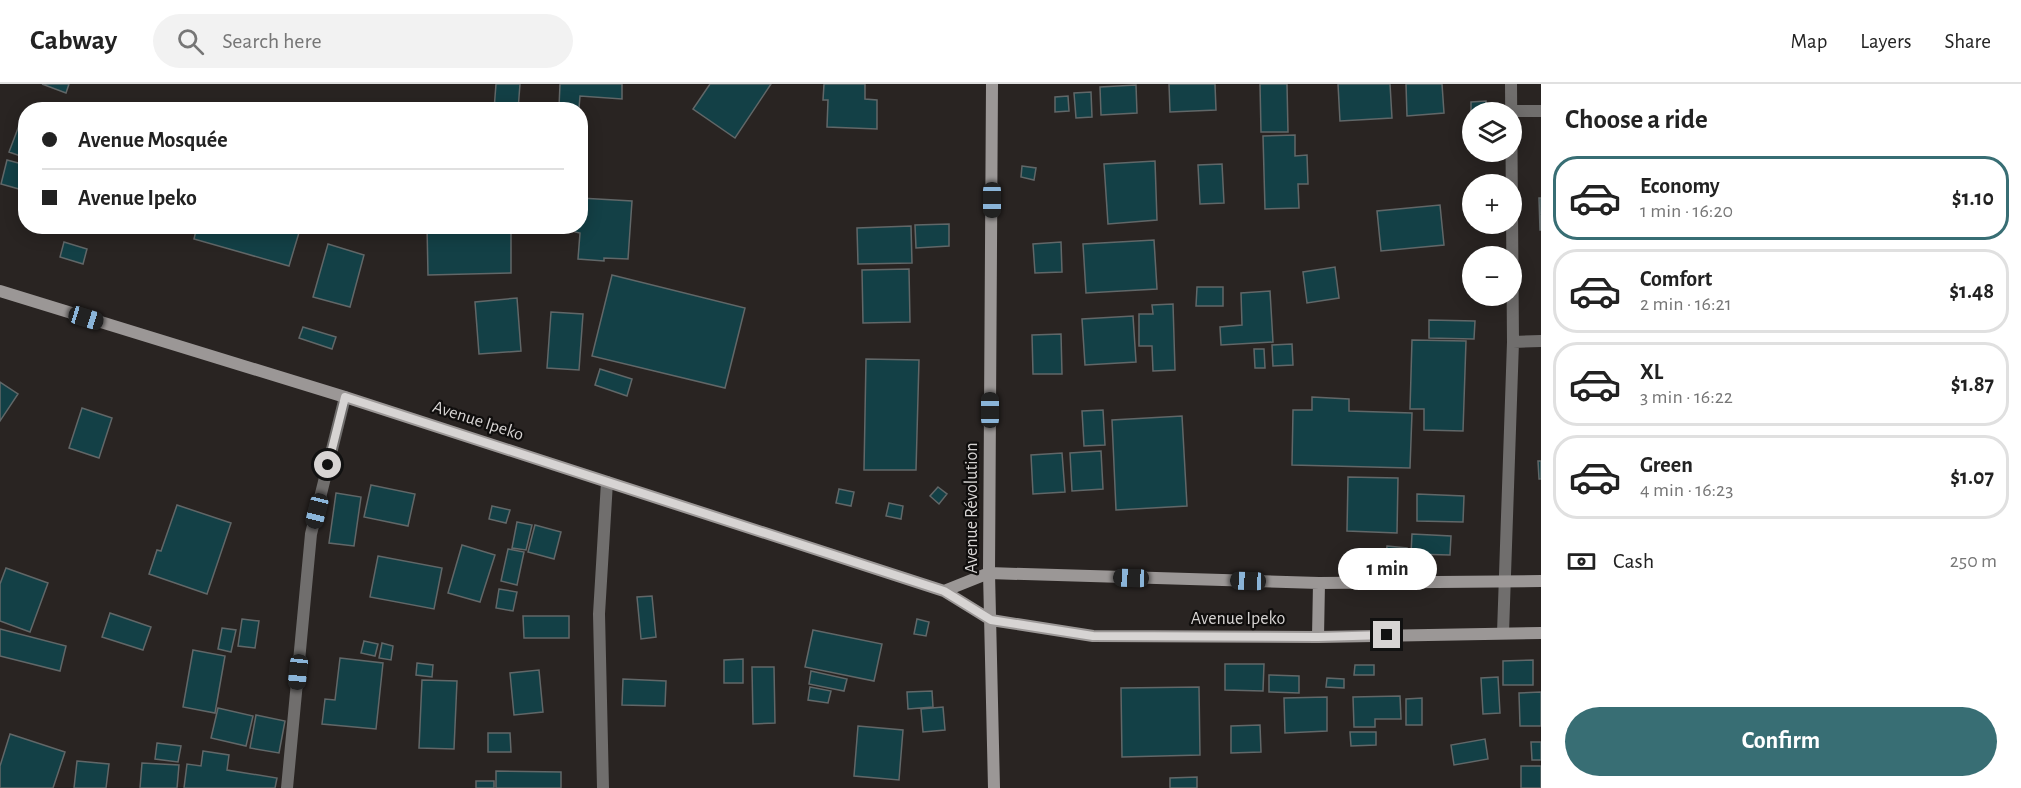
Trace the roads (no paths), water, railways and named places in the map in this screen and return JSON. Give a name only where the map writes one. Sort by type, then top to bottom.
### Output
[{"type":"street","name":"Avenue Révolution","points":[[992,84],[989,573],[994,788]]},
{"type":"street","points":[[1511,84],[1512,102]]},
{"type":"street","points":[[1522,111],[1541,111]]},
{"type":"street","points":[[1503,633],[1503,580],[1513,342],[1513,162]]},
{"type":"street","name":"Avenue Ipeko","points":[[0,291],[345,397],[944,591],[991,620],[1093,636],[1318,637],[1541,633]]},
{"type":"street","points":[[1513,342],[1541,341]]},
{"type":"street","points":[[287,788],[311,534],[345,397]]},
{"type":"street","points":[[603,788],[599,614],[607,482]]},
{"type":"street","name":"Avenue Ipeko","points":[[944,591],[989,573],[1319,583],[1541,580]]},
{"type":"street","points":[[1318,637],[1319,583]]}]
